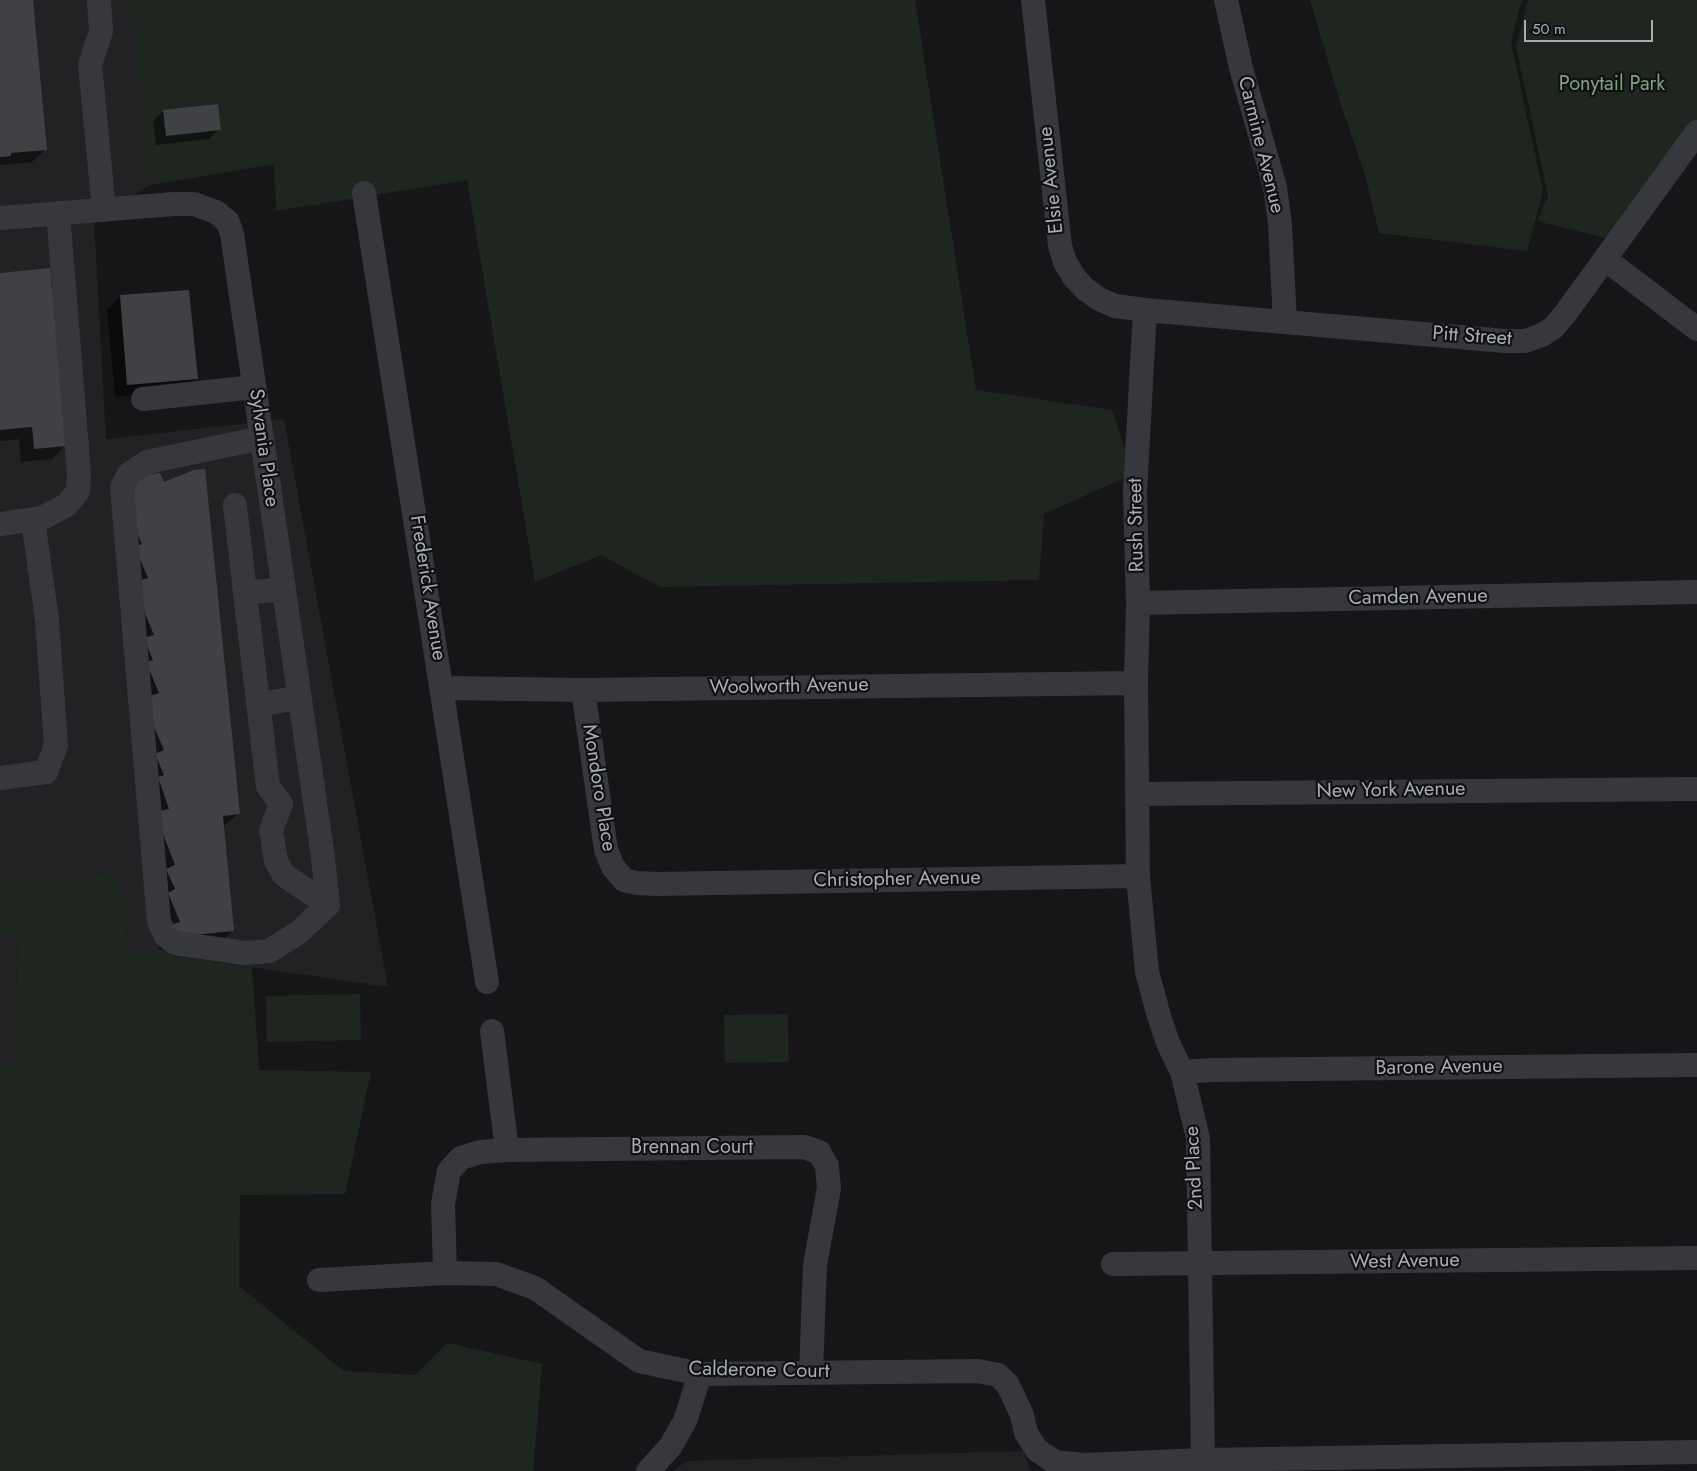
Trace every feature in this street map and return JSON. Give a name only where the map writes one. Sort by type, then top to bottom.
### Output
[{"type":"street","points":[[98,0],[101,31],[90,65],[104,210]]},
{"type":"street","name":"Elsie Avenue","points":[[1033,0],[1058,237],[1065,262],[1074,277],[1085,289],[1099,299],[1115,306],[1145,310]]},
{"type":"street","name":"Carmine Avenue","points":[[1226,0],[1241,68],[1275,187],[1280,224],[1285,322]]},
{"type":"street","name":"Pitt Street","points":[[1145,310],[1525,341],[1542,335],[1552,328],[1565,314],[1697,132]]},
{"type":"street","name":"Frederick Avenue","points":[[364,194],[443,688],[487,982]]},
{"type":"street","name":"Sylvania Place","points":[[0,218],[194,204],[216,212],[228,222],[232,234],[262,438],[323,857],[328,905]]},
{"type":"street","points":[[0,524],[42,518],[67,505],[78,491],[58,214]]},
{"type":"street","points":[[1605,259],[1697,329]]},
{"type":"street","name":"Rush Street","points":[[1138,794],[1136,683],[1138,603],[1135,492],[1145,310]]},
{"type":"street","points":[[143,399],[254,387]]},
{"type":"street","points":[[235,505],[268,786],[281,804],[271,830],[276,861],[284,875],[328,905],[298,933],[269,950],[245,953],[175,943],[166,936],[159,922],[122,487],[129,474],[147,462],[262,438]]},
{"type":"street","points":[[0,778],[46,772],[56,746],[47,620],[33,520]]},
{"type":"street","points":[[245,593],[284,589]]},
{"type":"street","name":"Camden Avenue","points":[[1138,603],[1697,592]]},
{"type":"street","name":"Woolworth Avenue","points":[[443,688],[583,690],[1136,683]]},
{"type":"street","name":"Mondoro Place","points":[[583,690],[606,850],[613,867],[624,880],[656,884]]},
{"type":"street","points":[[258,704],[300,698]]},
{"type":"street","name":"New York Avenue","points":[[1138,794],[1697,789]]},
{"type":"street","name":"2nd Place","points":[[1138,794],[1138,876],[1147,972],[1168,1043],[1182,1072],[1198,1138],[1203,1460]]},
{"type":"street","name":"Christopher Avenue","points":[[656,884],[1138,876]]},
{"type":"street","points":[[492,1031],[508,1150]]},
{"type":"street","name":"Barone Avenue","points":[[1182,1072],[1212,1070],[1697,1065]]},
{"type":"street","name":"Brennan Court","points":[[445,1273],[443,1204],[449,1171],[461,1158],[480,1152],[508,1150],[804,1147],[819,1152],[827,1166],[829,1188],[815,1265],[812,1374]]},
{"type":"street","name":"West Avenue","points":[[1113,1264],[1697,1258]]},
{"type":"street","name":"Calderone Court","points":[[319,1280],[445,1273],[496,1274],[520,1281],[535,1288],[639,1362],[700,1374],[978,1371],[998,1375],[1008,1385],[1022,1416],[1026,1433],[1037,1450],[1055,1462],[1084,1465],[1203,1460],[1697,1452]]},
{"type":"street","points":[[648,1471],[670,1447],[685,1421],[700,1374]]},
{"type":"shaded area","points":[[0,0],[130,0],[150,185],[94,219],[106,439],[284,419],[388,987],[128,949],[120,872],[0,881]]},
{"type":"shaded area","points":[[0,936],[18,939],[13,1063],[0,1063]]},
{"type":"shaded area","points":[[1023,1451],[1031,1471],[673,1471],[687,1461]]},
{"type":"green space","points":[[130,0],[915,0],[976,390],[1112,410],[1133,474],[1044,514],[1039,580],[660,587],[601,555],[535,582],[467,180],[276,211],[274,164],[150,185]]},
{"type":"green space","points":[[1310,0],[1522,0],[1511,42],[1543,191],[1527,251],[1379,233],[1365,175],[1340,102]]},
{"type":"green space","name":"Ponytail Park","points":[[1528,0],[1697,0],[1697,130],[1618,241],[1537,221],[1548,196],[1516,47]]},
{"type":"green space","points":[[120,872],[128,949],[252,967],[259,1070],[371,1072],[345,1194],[240,1195],[239,1286],[344,1371],[415,1375],[447,1343],[542,1364],[533,1471],[0,1471],[0,1063],[13,1063],[18,939],[0,936],[0,881]]},
{"type":"green space","points":[[360,994],[361,1040],[267,1042],[266,996]]},
{"type":"green space","points":[[788,1014],[789,1062],[725,1063],[724,1015]]},
{"type":"building","points":[[0,0],[33,0],[47,150],[11,153],[11,156],[0,157]]},
{"type":"building","points":[[218,104],[221,130],[166,136],[163,110]]},
{"type":"building","points":[[50,268],[67,446],[34,449],[32,427],[0,430],[0,273]]},
{"type":"building","points":[[189,290],[198,379],[127,385],[120,295]]},
{"type":"building","points":[[205,469],[240,814],[223,816],[234,931],[172,937],[171,925],[180,922],[168,893],[175,889],[166,869],[175,865],[163,834],[161,811],[169,809],[158,777],[164,775],[155,754],[164,750],[151,720],[150,696],[159,693],[146,662],[153,660],[144,638],[154,635],[141,604],[140,580],[148,578],[135,547],[142,544],[132,522],[129,488],[139,475],[160,473],[164,482],[194,470]]}]
